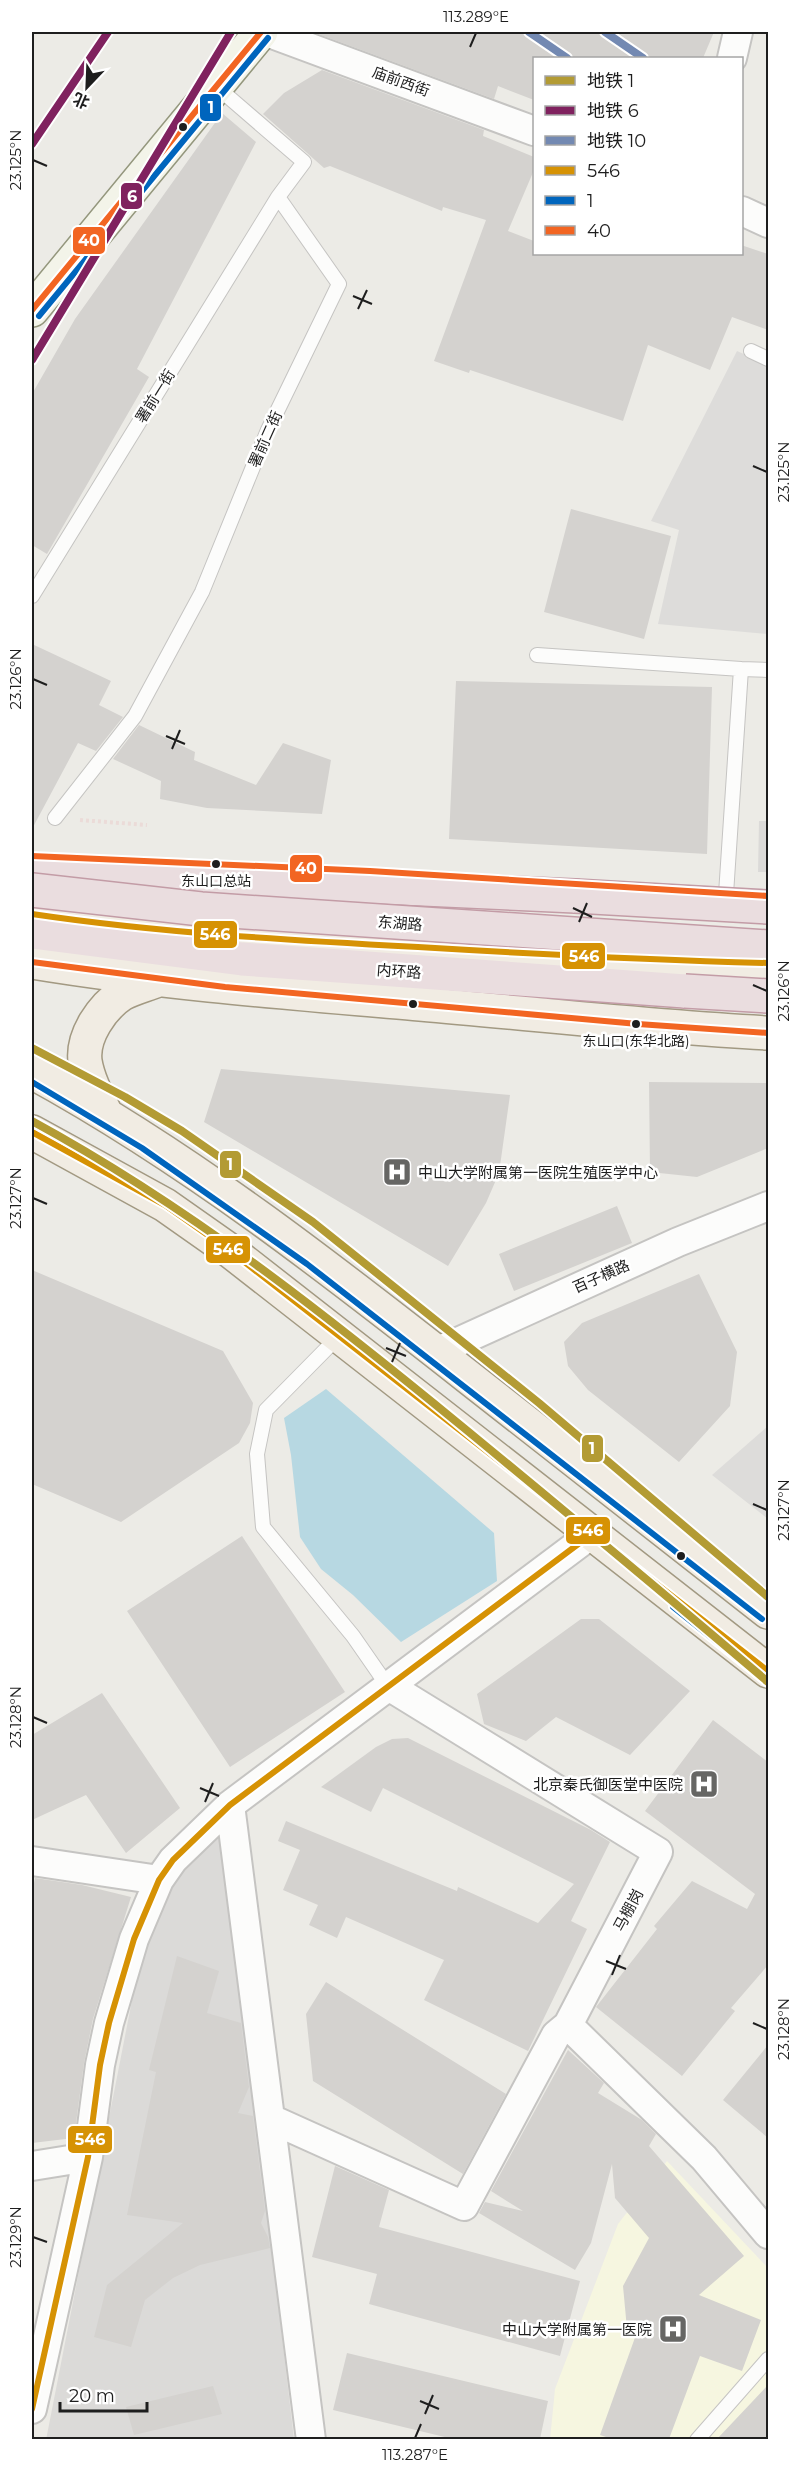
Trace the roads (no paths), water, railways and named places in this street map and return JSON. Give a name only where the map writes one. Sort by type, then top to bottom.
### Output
[{"type":"highway","points":[[32,871],[552,895],[768,908]]},
{"type":"highway","name":"东湖路","points":[[32,890],[201,909],[768,947]]},
{"type":"highway","name":"内环路","points":[[32,932],[242,959],[768,996]]},
{"type":"main road","points":[[32,310],[261,32]]},
{"type":"main road","points":[[32,856],[370,871],[768,896]]},
{"type":"main road","points":[[32,881],[89,922]]},
{"type":"main road","points":[[687,1029],[700,1013],[719,961],[726,894]]},
{"type":"main road","points":[[32,914],[171,931],[343,944],[656,960],[768,963]]},
{"type":"main road","points":[[32,962],[159,980],[687,1029],[768,1033]]},
{"type":"main road","points":[[106,1114],[85,1062],[85,1048],[91,1029],[111,1003],[123,994],[159,980]]},
{"type":"main road","points":[[32,1072],[106,1114],[221,1189],[436,1352],[768,1612]]},
{"type":"main road","points":[[32,1132],[165,1205],[229,1250],[768,1671]]},
{"type":"street","name":"庙前西街","points":[[267,32],[533,131]]},
{"type":"street","points":[[732,57],[738,32]]},
{"type":"street","points":[[743,212],[768,223]]},
{"type":"street","name":"百子横路","points":[[436,1352],[678,1242],[768,1206]]},
{"type":"street","points":[[32,2409],[45,2298],[87,2157],[100,2065],[109,2023],[134,1939],[159,1880],[173,1860],[230,1805],[387,1685],[593,1533]]},
{"type":"street","name":"马棚岗","points":[[387,1685],[658,1852],[568,2025]]},
{"type":"street","points":[[230,1805],[311,2439]]},
{"type":"street","points":[[32,1861],[159,1880]]},
{"type":"street","points":[[271,2119],[464,2206],[556,2035],[568,2025],[704,2158],[768,2234]]},
{"type":"street","points":[[32,2166],[87,2157]]},
{"type":"lane","points":[[217,87],[304,162],[278,196]]},
{"type":"lane","name":"署前一街","points":[[32,596],[278,196]]},
{"type":"lane","name":"署前二街","points":[[55,818],[135,716],[202,592],[268,430],[339,284],[278,196]]},
{"type":"lane","points":[[751,351],[768,359]]},
{"type":"lane","points":[[537,655],[768,670]]},
{"type":"lane","points":[[726,894],[741,669]]},
{"type":"lane","points":[[339,1336],[266,1410],[257,1454],[263,1527],[353,1636],[387,1685]]},
{"type":"lane","points":[[697,2439],[768,2359]]},
{"type":"water","points":[[326,1389],[494,1533],[497,1581],[401,1642],[353,1595],[321,1569],[300,1537],[291,1455],[284,1418]]},
{"type":"metro line","name":"6","points":[[32,144],[108,32]]},
{"type":"metro line","name":"6","points":[[32,360],[231,32]]},
{"type":"metro line","name":"10","points":[[529,32],[566,57]]},
{"type":"metro line","name":"10","points":[[605,32],[642,57]]},
{"type":"metro line","name":"1","points":[[32,1048],[125,1097],[182,1131],[313,1222],[539,1403],[768,1597]]},
{"type":"metro line","name":"1","points":[[32,1121],[147,1189],[308,1303],[464,1428],[768,1682]]},
{"type":"place","name":"东山口总站","points":[[216,864]]},
{"type":"place","name":"东山口(东华北路)","points":[[636,1024]]},
{"type":"place","name":"中山大学附属第一医院生殖医学中心","points":[[397,1172]]},
{"type":"place","name":"北京秦氏御医堂中医院","points":[[704,1784]]},
{"type":"place","name":"中山大学附属第一医院","points":[[673,2329]]}]
